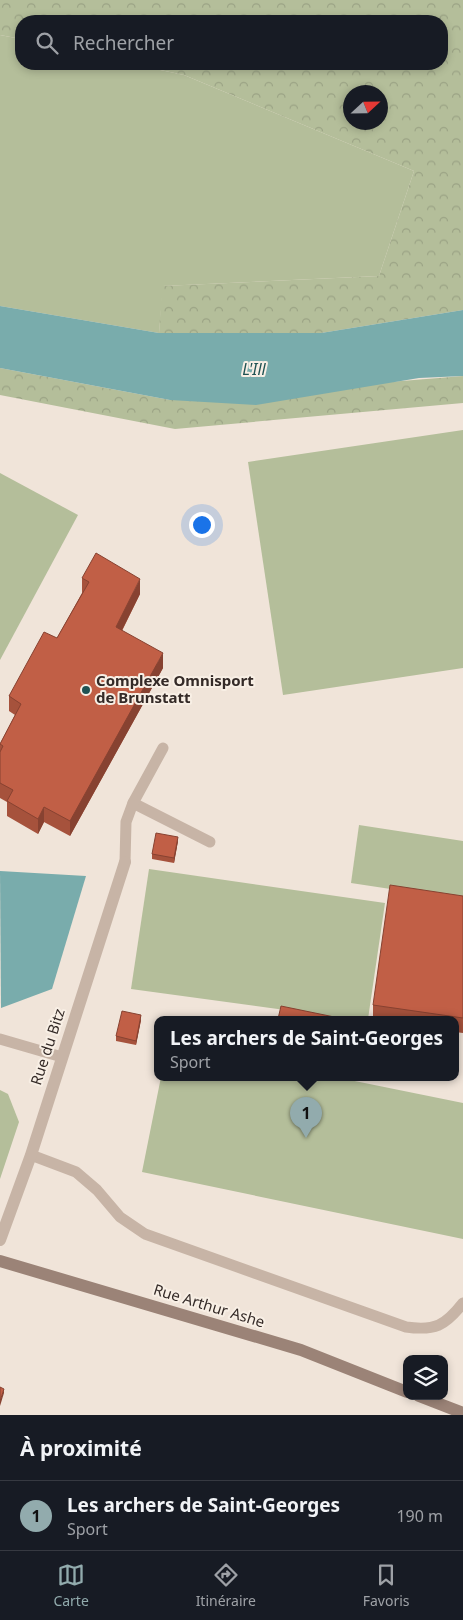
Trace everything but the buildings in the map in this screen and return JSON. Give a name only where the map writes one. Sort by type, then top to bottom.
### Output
[{"type":"main road","name":"Rue Arthur Ashe","points":[[0,1261],[301,1350],[403,1390]]},
{"type":"main road","points":[[429,1400],[463,1413]]},
{"type":"street","name":"Rue du Bitz","points":[[0,1240],[31,1155],[124,862]]},
{"type":"lane","points":[[124,862],[126,822],[133,803],[163,748]]},
{"type":"lane","points":[[133,803],[210,842]]},
{"type":"lane","points":[[0,1039],[62,1057]]},
{"type":"lane","points":[[31,1155],[76,1172],[97,1190],[120,1217],[145,1234],[406,1327],[426,1330],[441,1325],[454,1315],[463,1303]]},
{"type":"green space","points":[[0,0],[463,0],[463,310],[321,333],[159,333],[162,286],[379,276],[414,171],[184,75],[160,70],[448,70],[448,15],[15,15],[15,38],[0,35]]},
{"type":"green space","points":[[0,35],[15,38],[15,70],[160,70],[184,75],[414,171],[379,276],[163,286],[159,333],[0,306]]},
{"type":"green space","points":[[0,368],[170,400],[463,376],[463,403],[175,429],[0,395]]},
{"type":"green space","points":[[463,430],[463,668],[283,695],[248,462]]},
{"type":"green space","points":[[0,473],[78,515],[0,660]]},
{"type":"green space","points":[[359,825],[463,841],[463,900],[351,883]]},
{"type":"green space","points":[[149,869],[385,903],[368,1016],[329,1016],[131,989]]},
{"type":"green space","points":[[160,1081],[355,1081],[463,1103],[463,1239],[142,1172]]},
{"type":"green space","points":[[0,1090],[8,1094],[19,1122],[0,1179]]},
{"type":"water","name":"L'Ill","points":[[0,306],[159,333],[321,333],[463,310],[463,376],[419,378],[256,405],[170,400],[0,368]]},
{"type":"water","points":[[0,871],[86,876],[52,989],[1,1008]]},
{"type":"place","name":"Complexe Omnisport de Brunstatt","points":[[86,690]]},
{"type":"place","name":"Les archers de Saint-Georges","points":[[306,1138]]}]
